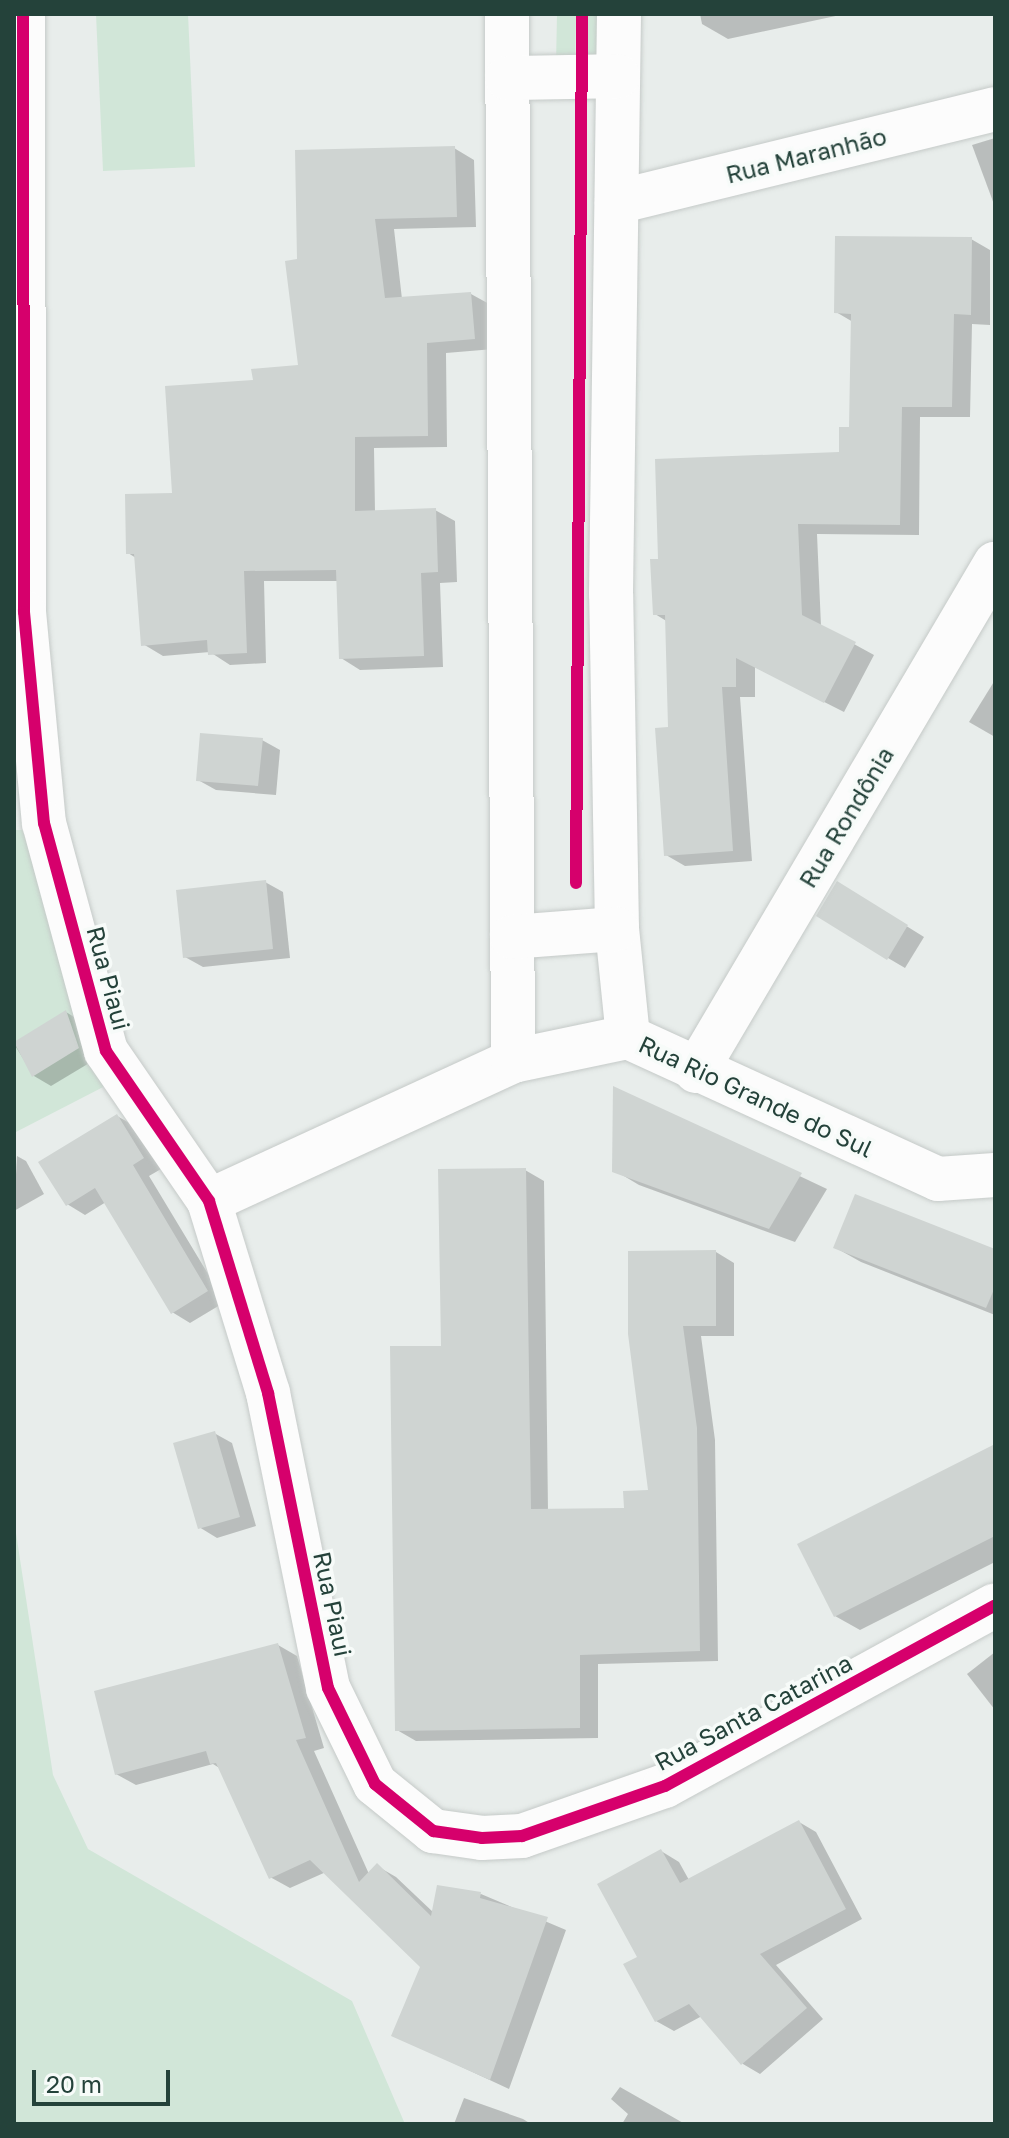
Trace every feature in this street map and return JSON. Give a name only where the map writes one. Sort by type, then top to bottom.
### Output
[{"type":"street","name":"Rua Piaui","points":[[23,14],[24,612],[44,823],[106,1051],[209,1201],[268,1393],[328,1688],[375,1784],[433,1831],[482,1838],[522,1836]]},
{"type":"street","points":[[507,14],[513,1061]]},
{"type":"street","points":[[619,14],[611,594],[617,929],[628,1037]]},
{"type":"street","points":[[507,78],[618,76]]},
{"type":"street","name":"Rua Maranhão","points":[[617,202],[995,109]]},
{"type":"street","name":"Rua Rondônia","points":[[696,1071],[995,564]]},
{"type":"street","points":[[512,937],[617,929]]},
{"type":"street","name":"Rua Rio Grande do Sul","points":[[209,1201],[513,1061],[628,1037],[696,1071],[938,1179],[995,1175]]},
{"type":"street","name":"Rua Santa Catarina","points":[[522,1836],[665,1786],[995,1605]]},
{"type":"green space","points":[[96,14],[188,14],[195,167],[103,171]]},
{"type":"green space","points":[[557,14],[576,14],[575,62],[556,64]]},
{"type":"green space","points":[[586,14],[605,14],[603,60],[586,63]]},
{"type":"green space","points":[[14,830],[30,830],[109,1084],[14,1133]]},
{"type":"green space","points":[[14,1520],[53,1775],[88,1849],[352,2001],[405,2124],[14,2124]]},
{"type":"building","points":[[455,146],[457,217],[375,219],[385,298],[471,292],[475,339],[427,343],[428,436],[355,437],[355,511],[436,508],[438,572],[421,573],[424,656],[339,659],[336,570],[244,571],[247,653],[208,655],[207,640],[141,646],[134,554],[126,554],[125,494],[172,493],[165,386],[253,380],[251,369],[298,365],[285,261],[297,259],[295,150]]},
{"type":"building","points":[[835,236],[972,237],[971,315],[954,314],[952,407],[902,407],[900,525],[798,524],[802,615],[856,642],[824,703],[736,658],[736,687],[722,687],[733,851],[664,856],[655,728],[668,727],[665,615],[653,615],[650,559],[658,559],[655,459],[839,452],[839,427],[849,427],[851,314],[834,313]]},
{"type":"building","points":[[200,733],[263,738],[258,786],[196,781]]},
{"type":"building","points":[[266,880],[273,949],[183,958],[176,890]]},
{"type":"building","points":[[837,881],[908,925],[887,960],[816,916]]},
{"type":"building","points":[[66,1010],[79,1048],[32,1077],[14,1042]]},
{"type":"building","points":[[613,1086],[802,1173],[769,1229],[612,1172]]},
{"type":"building","points":[[117,1114],[144,1158],[133,1165],[208,1291],[171,1314],[95,1188],[66,1206],[38,1162]]},
{"type":"building","points":[[526,1168],[531,1509],[624,1508],[623,1491],[648,1490],[628,1334],[628,1251],[716,1250],[716,1326],[683,1326],[697,1428],[700,1651],[580,1655],[580,1728],[395,1731],[390,1346],[441,1346],[438,1169]]},
{"type":"building","points":[[855,1194],[995,1249],[995,1287],[986,1308],[833,1248]]},
{"type":"building","points":[[215,1431],[240,1517],[198,1529],[173,1443]]},
{"type":"building","points":[[995,1444],[995,1536],[834,1617],[797,1544]]},
{"type":"building","points":[[278,1643],[306,1738],[296,1740],[359,1882],[377,1863],[431,1916],[437,1885],[481,1892],[480,1898],[548,1917],[490,2080],[391,2036],[420,1967],[310,1860],[269,1879],[216,1763],[210,1764],[206,1751],[115,1775],[94,1691]]},
{"type":"building","points":[[799,1820],[846,1909],[760,1954],[807,2008],[741,2065],[689,2004],[655,2022],[623,1964],[637,1957],[597,1884],[661,1849],[680,1883]]},
{"type":"cycle path","points":[[23,14],[24,612],[44,823],[106,1051],[209,1201],[268,1393],[328,1688],[375,1784],[433,1831],[482,1838],[522,1836],[665,1786],[995,1605]]},
{"type":"cycle path","points":[[576,883],[582,14]]}]
